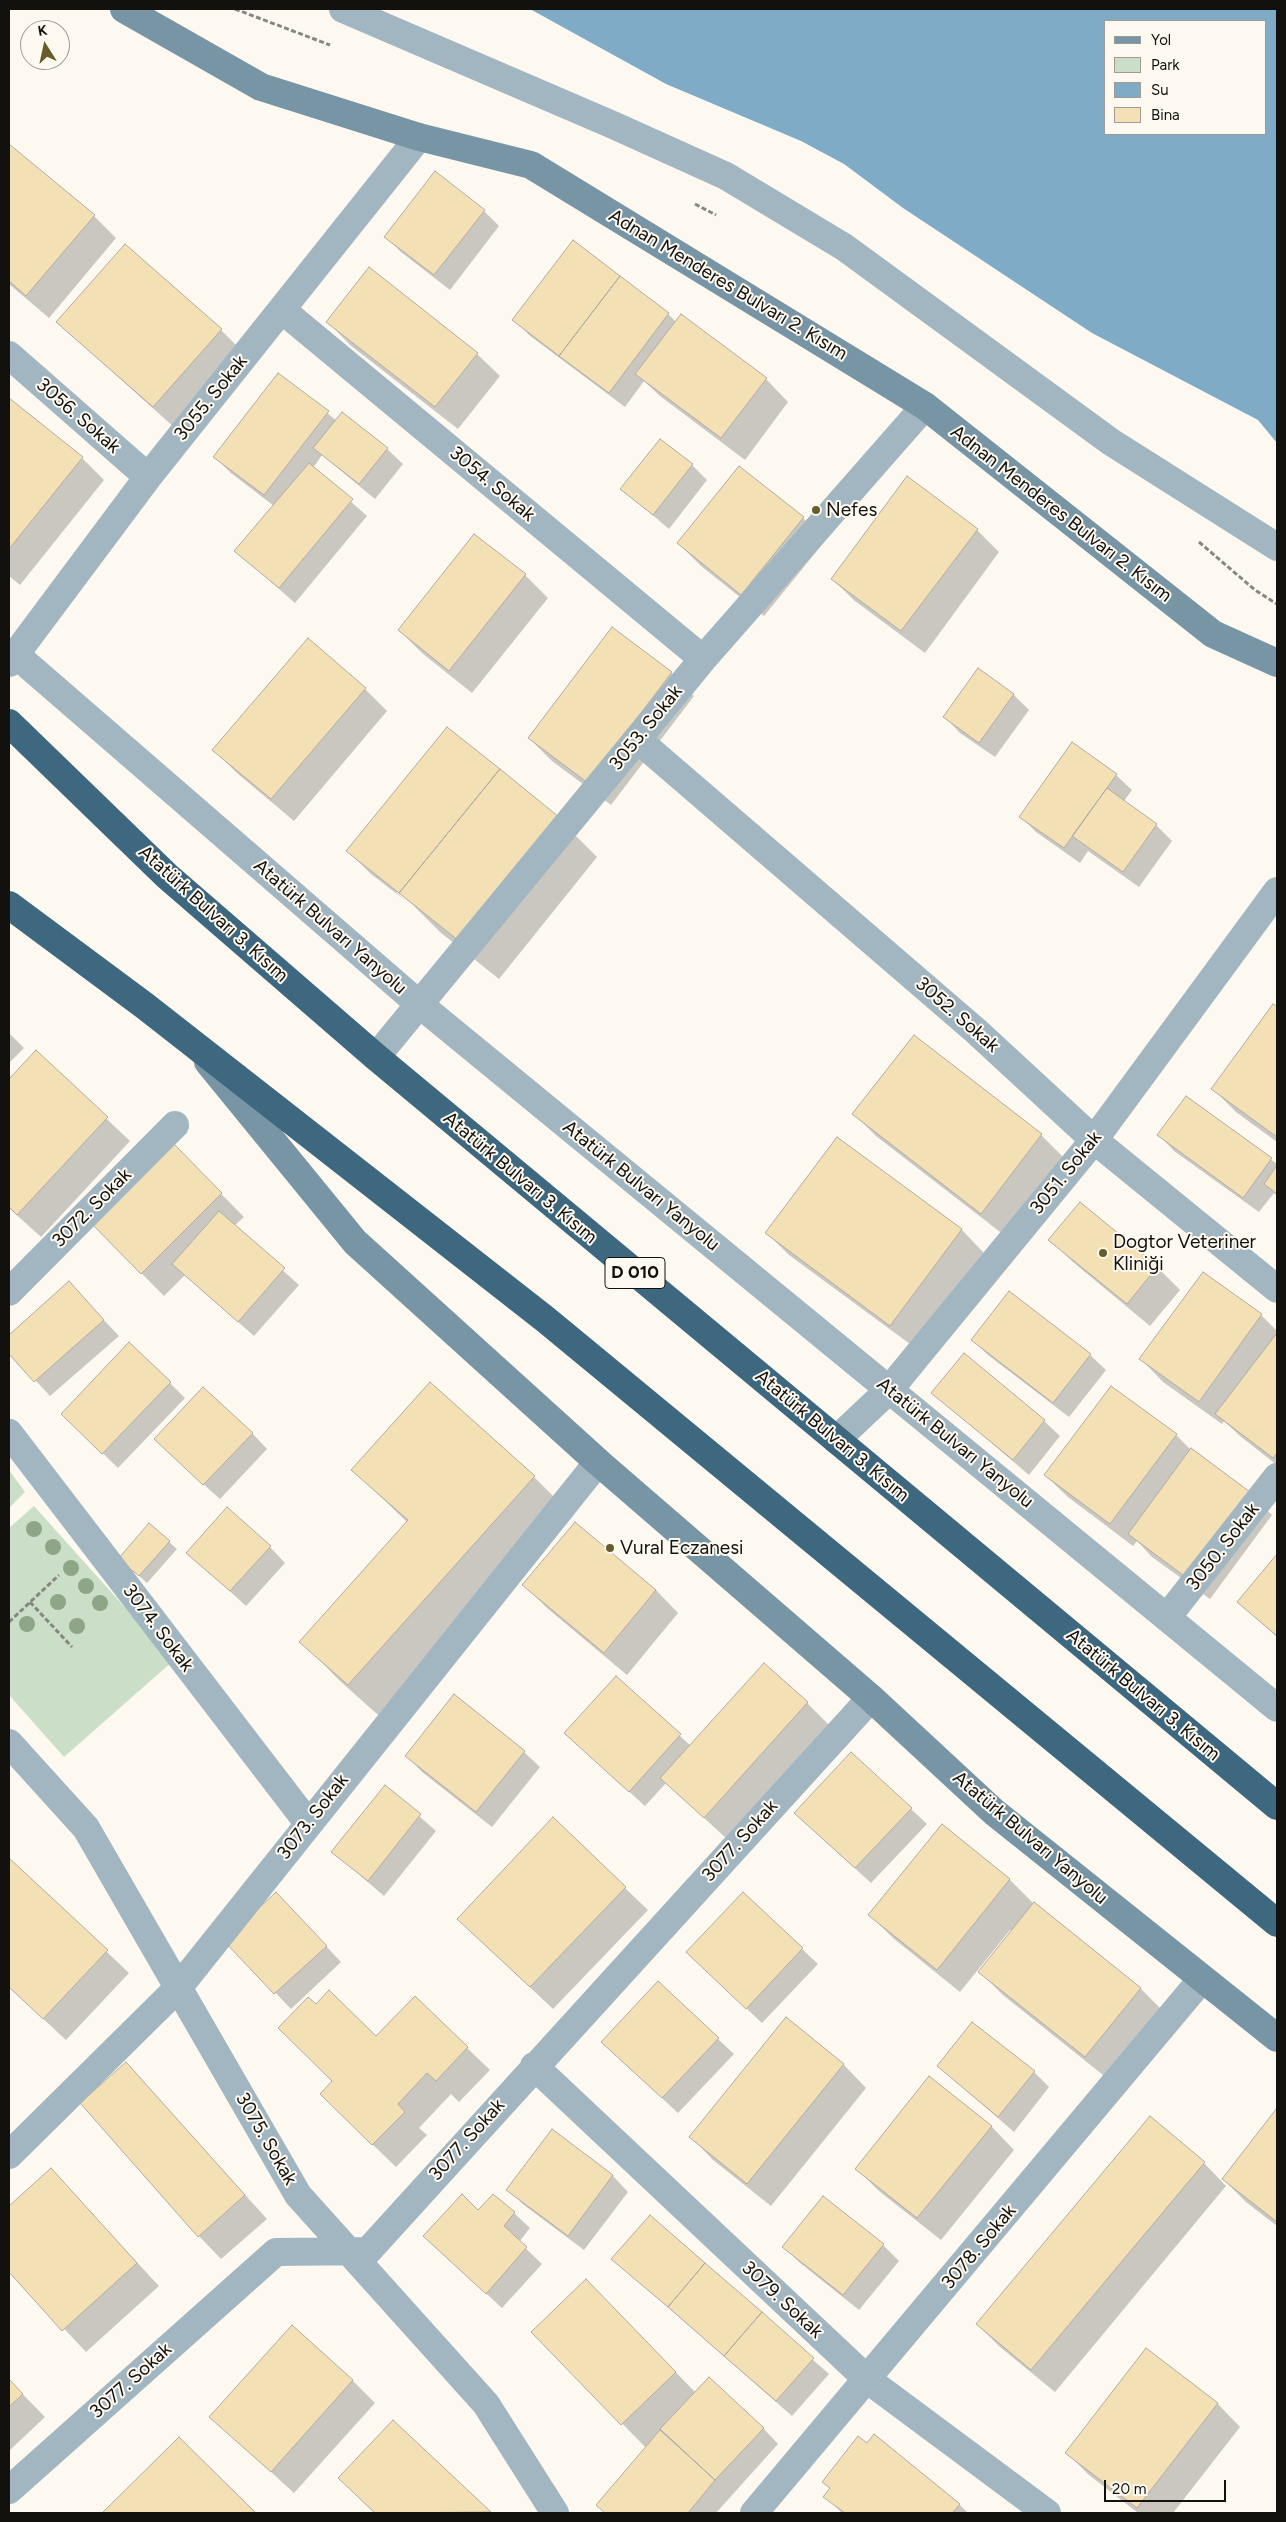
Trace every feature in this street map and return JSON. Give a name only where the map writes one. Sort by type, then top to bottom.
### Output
[{"type":"highway","name":"Atatürk Bulvarı 3. Kısım","points":[[9,723],[168,876],[376,1057],[1277,1806]]},
{"type":"highway","points":[[9,905],[192,1043],[545,1319],[1277,1924]]},
{"type":"main road","name":"Adnan Menderes Bulvarı 2. Kısım","points":[[124,9],[261,86],[419,137],[531,165],[925,406],[1214,634],[1277,663]]},
{"type":"main road","name":"Atatürk Bulvarı Yanyolu","points":[[192,1043],[355,1242],[598,1462],[871,1698],[994,1812],[1277,2038]]},
{"type":"street","points":[[343,9],[604,121],[726,176],[844,247],[1111,442],[1277,547]]},
{"type":"street","name":"3055. Sokak","points":[[12,659],[148,477],[419,137]]},
{"type":"street","name":"3054. Sokak","points":[[282,310],[703,659]]},
{"type":"street","name":"3056. Sokak","points":[[9,355],[148,477]]},
{"type":"street","name":"3053. Sokak","points":[[376,1057],[703,659],[925,406]]},
{"type":"street","name":"Atatürk Bulvarı Yanyolu","points":[[12,659],[419,1004],[888,1390],[1168,1616],[1277,1708]]},
{"type":"street","name":"3052. Sokak","points":[[637,739],[976,1031],[1094,1140],[1277,1290]]},
{"type":"street","name":"3051. Sokak","points":[[836,1440],[888,1390],[1094,1140],[1277,892]]},
{"type":"street","name":"3072. Sokak","points":[[9,1292],[175,1124]]},
{"type":"street","name":"3074. Sokak","points":[[9,1433],[308,1823]]},
{"type":"street","name":"3073. Sokak","points":[[9,2155],[178,1988],[598,1462]]},
{"type":"street","name":"3050. Sokak","points":[[1168,1616],[1277,1477]]},
{"type":"street","name":"3077. Sokak","points":[[9,2490],[276,2252],[368,2251],[534,2066],[871,1698]]},
{"type":"street","name":"3075. Sokak","points":[[9,1743],[86,1828],[298,2195],[486,2404],[555,2513]]},
{"type":"street","name":"3078. Sokak","points":[[756,2513],[1202,1979]]},
{"type":"street","name":"3079. Sokak","points":[[534,2066],[868,2380],[1047,2513]]},
{"type":"path","points":[[9,1622],[59,1575]]},
{"type":"path","points":[[30,1602],[72,1647]]},
{"type":"green space","points":[[9,1470],[25,1492],[9,1508]]},
{"type":"green space","points":[[34,1506],[173,1661],[64,1757],[9,1695],[9,1528]]},
{"type":"water","points":[[530,9],[1277,9],[1277,443],[1258,420],[1092,333],[903,208],[844,164],[801,141],[666,84]]},
{"type":"building","points":[[9,144],[95,215],[26,296],[9,281]]},
{"type":"building","points":[[435,171],[485,210],[434,275],[384,237]]},
{"type":"building","points":[[573,240],[620,276],[559,356],[512,320]]},
{"type":"building","points":[[125,244],[222,329],[153,407],[56,322]]},
{"type":"building","points":[[369,267],[478,353],[435,407],[326,322]]},
{"type":"building","points":[[620,276],[669,313],[609,393],[559,356]]},
{"type":"building","points":[[681,314],[767,378],[721,438],[635,374]]},
{"type":"building","points":[[278,373],[329,411],[264,495],[213,457]]},
{"type":"building","points":[[9,398],[83,457],[9,549]]},
{"type":"building","points":[[342,412],[388,448],[359,484],[313,448]]},
{"type":"building","points":[[660,439],[693,464],[653,515],[620,489]]},
{"type":"building","points":[[309,463],[353,499],[279,588],[234,551]]},
{"type":"building","points":[[739,466],[804,517],[741,595],[677,543]]},
{"type":"building","points":[[907,476],[978,529],[901,631],[831,579]]},
{"type":"building","points":[[474,534],[526,574],[449,671],[398,630]]},
{"type":"building","points":[[612,627],[672,672],[588,783],[528,738]]},
{"type":"building","points":[[308,638],[366,688],[271,799],[212,750]]},
{"type":"building","points":[[978,668],[1014,694],[979,743],[943,717]]},
{"type":"building","points":[[447,727],[500,769],[399,893],[346,851]]},
{"type":"building","points":[[1072,742],[1117,774],[1064,848],[1019,817]]},
{"type":"building","points":[[500,769],[559,817],[459,941],[399,893]]},
{"type":"building","points":[[1107,788],[1157,824],[1123,872],[1072,836]]},
{"type":"building","points":[[1273,1004],[1277,1006],[1277,1137],[1211,1089]]},
{"type":"building","points":[[914,1035],[1042,1134],[981,1214],[852,1114]]},
{"type":"building","points":[[36,1050],[108,1117],[17,1215],[9,1207],[9,1079]]},
{"type":"building","points":[[1186,1096],[1272,1158],[1243,1198],[1157,1135]]},
{"type":"building","points":[[837,1137],[962,1229],[890,1326],[765,1233]]},
{"type":"building","points":[[172,1142],[222,1193],[141,1274],[91,1223]]},
{"type":"building","points":[[1277,1165],[1277,1194],[1264,1184]]},
{"type":"building","name":"Dogtor Veteriner Kliniği","points":[[1080,1202],[1158,1266],[1127,1304],[1048,1240]]},
{"type":"building","points":[[219,1211],[285,1268],[238,1322],[172,1264]]},
{"type":"building","points":[[1203,1272],[1262,1314],[1199,1402],[1139,1359]]},
{"type":"building","points":[[69,1281],[104,1320],[34,1382],[9,1354],[9,1335]]},
{"type":"building","points":[[1009,1291],[1091,1354],[1053,1403],[971,1340]]},
{"type":"building","points":[[1277,1333],[1277,1453],[1273,1458],[1215,1414]]},
{"type":"building","points":[[129,1342],[171,1382],[102,1454],[61,1414]]},
{"type":"building","points":[[964,1353],[1045,1420],[1013,1460],[931,1393]]},
{"type":"building","points":[[430,1382],[535,1476],[348,1685],[299,1642],[408,1520],[351,1470]]},
{"type":"building","points":[[1111,1386],[1177,1434],[1110,1524],[1044,1475]]},
{"type":"building","points":[[203,1387],[253,1433],[203,1485],[154,1439]]},
{"type":"building","points":[[1191,1448],[1250,1492],[1187,1578],[1128,1534]]},
{"type":"building","points":[[227,1507],[271,1546],[230,1591],[186,1553]]},
{"type":"building","points":[[575,1522],[656,1590],[604,1653],[522,1585]]},
{"type":"building","points":[[149,1523],[170,1541],[139,1576],[118,1559]]},
{"type":"building","points":[[1277,1554],[1277,1636],[1237,1602]]},
{"type":"building","points":[[764,1663],[808,1702],[704,1818],[660,1778]]},
{"type":"building","points":[[616,1676],[681,1734],[629,1792],[564,1733]]},
{"type":"building","points":[[454,1694],[525,1751],[476,1812],[405,1756]]},
{"type":"building","points":[[851,1752],[912,1808],[855,1868],[794,1813]]},
{"type":"building","points":[[385,1785],[421,1814],[368,1881],[331,1852]]},
{"type":"building","points":[[553,1817],[626,1887],[530,1987],[457,1919]]},
{"type":"building","points":[[942,1824],[1010,1879],[937,1970],[868,1915]]},
{"type":"building","points":[[9,1858],[108,1950],[43,2019],[9,1987]]},
{"type":"building","points":[[276,1892],[327,1946],[274,1994],[224,1941]]},
{"type":"building","points":[[743,1892],[803,1948],[746,2009],[686,1952]]},
{"type":"building","points":[[1034,1902],[1141,1988],[1085,2057],[978,1972]]},
{"type":"building","points":[[658,1981],[719,2038],[662,2098],[601,2042]]},
{"type":"building","points":[[329,1990],[376,2036],[415,1996],[468,2047],[436,2081],[427,2073],[398,2104],[405,2112],[372,2145],[320,2094],[332,2081],[278,2028],[308,1997],[316,2004]]},
{"type":"building","points":[[786,2017],[844,2064],[747,2184],[689,2137]]},
{"type":"building","points":[[972,2022],[1035,2071],[998,2117],[937,2066]]},
{"type":"building","points":[[126,2062],[245,2195],[198,2237],[80,2103]]},
{"type":"building","points":[[929,2076],[992,2126],[917,2218],[855,2169]]},
{"type":"building","points":[[1277,2108],[1277,2222],[1222,2179]]},
{"type":"building","points":[[1150,2116],[1205,2162],[1031,2370],[976,2324]]},
{"type":"building","points":[[552,2129],[613,2175],[568,2236],[506,2190]]},
{"type":"building","points":[[51,2168],[137,2263],[62,2331],[9,2272],[9,2206]]},
{"type":"building","points":[[462,2194],[478,2210],[493,2194],[515,2212],[504,2226],[527,2247],[486,2294],[423,2236]]},
{"type":"building","points":[[823,2196],[884,2244],[843,2295],[782,2247]]},
{"type":"building","points":[[650,2215],[705,2263],[668,2307],[611,2259]]},
{"type":"building","points":[[705,2263],[762,2312],[724,2356],[668,2307]]},
{"type":"building","points":[[586,2279],[676,2372],[621,2425],[531,2332]]},
{"type":"building","points":[[762,2312],[814,2358],[776,2401],[724,2356]]},
{"type":"building","points":[[292,2325],[353,2380],[271,2472],[209,2417]]},
{"type":"building","points":[[1146,2348],[1218,2403],[1137,2508],[1065,2453]]},
{"type":"building","points":[[709,2377],[764,2428],[715,2480],[660,2429]]},
{"type":"building","points":[[9,2379],[23,2394],[9,2407]]},
{"type":"building","points":[[393,2420],[491,2512],[375,2513],[338,2478]]},
{"type":"building","points":[[660,2430],[715,2480],[688,2513],[605,2513],[596,2505]]},
{"type":"building","points":[[874,2434],[960,2504],[953,2512],[955,2513],[845,2513],[823,2497],[830,2488],[822,2482],[858,2436],[867,2443]]},
{"type":"building","points":[[179,2437],[256,2513],[102,2513]]},
{"type":"place","name":"Nefes","points":[[816,510]]},
{"type":"place","name":"Dogtor Veteriner Kliniği","points":[[1103,1253]]},
{"type":"place","name":"Vural Eczanesi","points":[[610,1548]]}]
